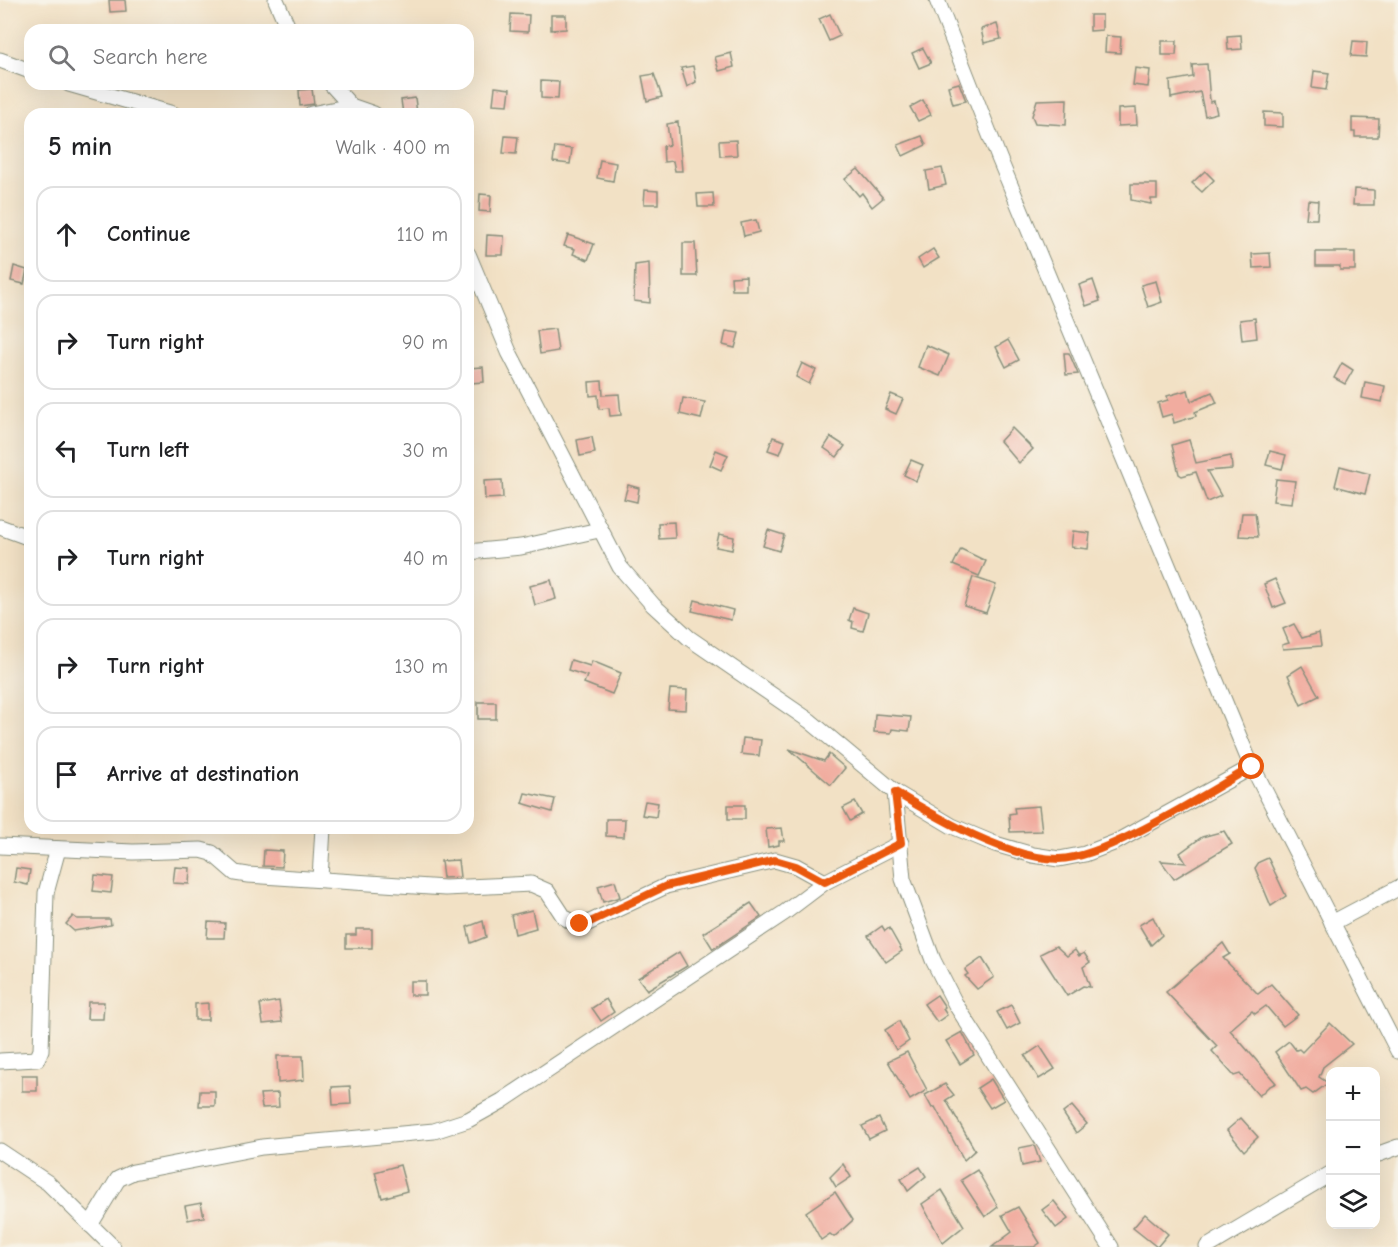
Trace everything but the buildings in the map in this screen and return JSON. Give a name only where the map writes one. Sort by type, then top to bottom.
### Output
[{"type":"street","points":[[276,0],[287,24]]},
{"type":"street","points":[[937,0],[999,158],[1252,767],[1398,1051]]},
{"type":"street","points":[[0,60],[24,69]]},
{"type":"street","points":[[90,90],[152,108]]},
{"type":"street","points":[[336,90],[351,106],[357,108]]},
{"type":"street","points":[[341,108],[351,106]]},
{"type":"street","points":[[474,268],[509,352],[599,530],[621,567],[660,612],[689,638],[810,721],[895,792],[952,826],[995,844],[1033,855],[1059,859],[1085,854],[1116,842],[1252,767]]},
{"type":"street","points":[[0,527],[24,536]]},
{"type":"street","points":[[474,551],[521,547],[599,530]]},
{"type":"street","points":[[895,792],[903,879],[933,960],[956,1005],[1111,1247]]},
{"type":"street","points":[[320,878],[323,834]]},
{"type":"street","points":[[90,1225],[118,1179],[133,1172],[262,1147],[434,1131],[468,1120],[502,1101],[784,913],[825,882],[901,843]]},
{"type":"street","points":[[0,846],[133,852],[201,850],[212,853],[236,873],[445,888],[531,884],[547,891],[564,917],[580,924],[588,923],[666,886],[775,860],[796,866],[825,882]]},
{"type":"street","points":[[0,1061],[37,1059],[41,1050],[46,893],[58,849]]},
{"type":"street","points":[[1332,923],[1398,888]]},
{"type":"street","points":[[1380,1154],[1398,1147]]},
{"type":"street","points":[[0,1151],[48,1183],[113,1247]]},
{"type":"street","points":[[1207,1247],[1328,1175]]},
{"type":"route","points":[[580,924],[588,923],[666,886],[775,860],[796,866],[825,882],[901,843],[895,792],[952,826],[995,844],[1033,855],[1059,859],[1085,854],[1116,842],[1252,767]]}]
